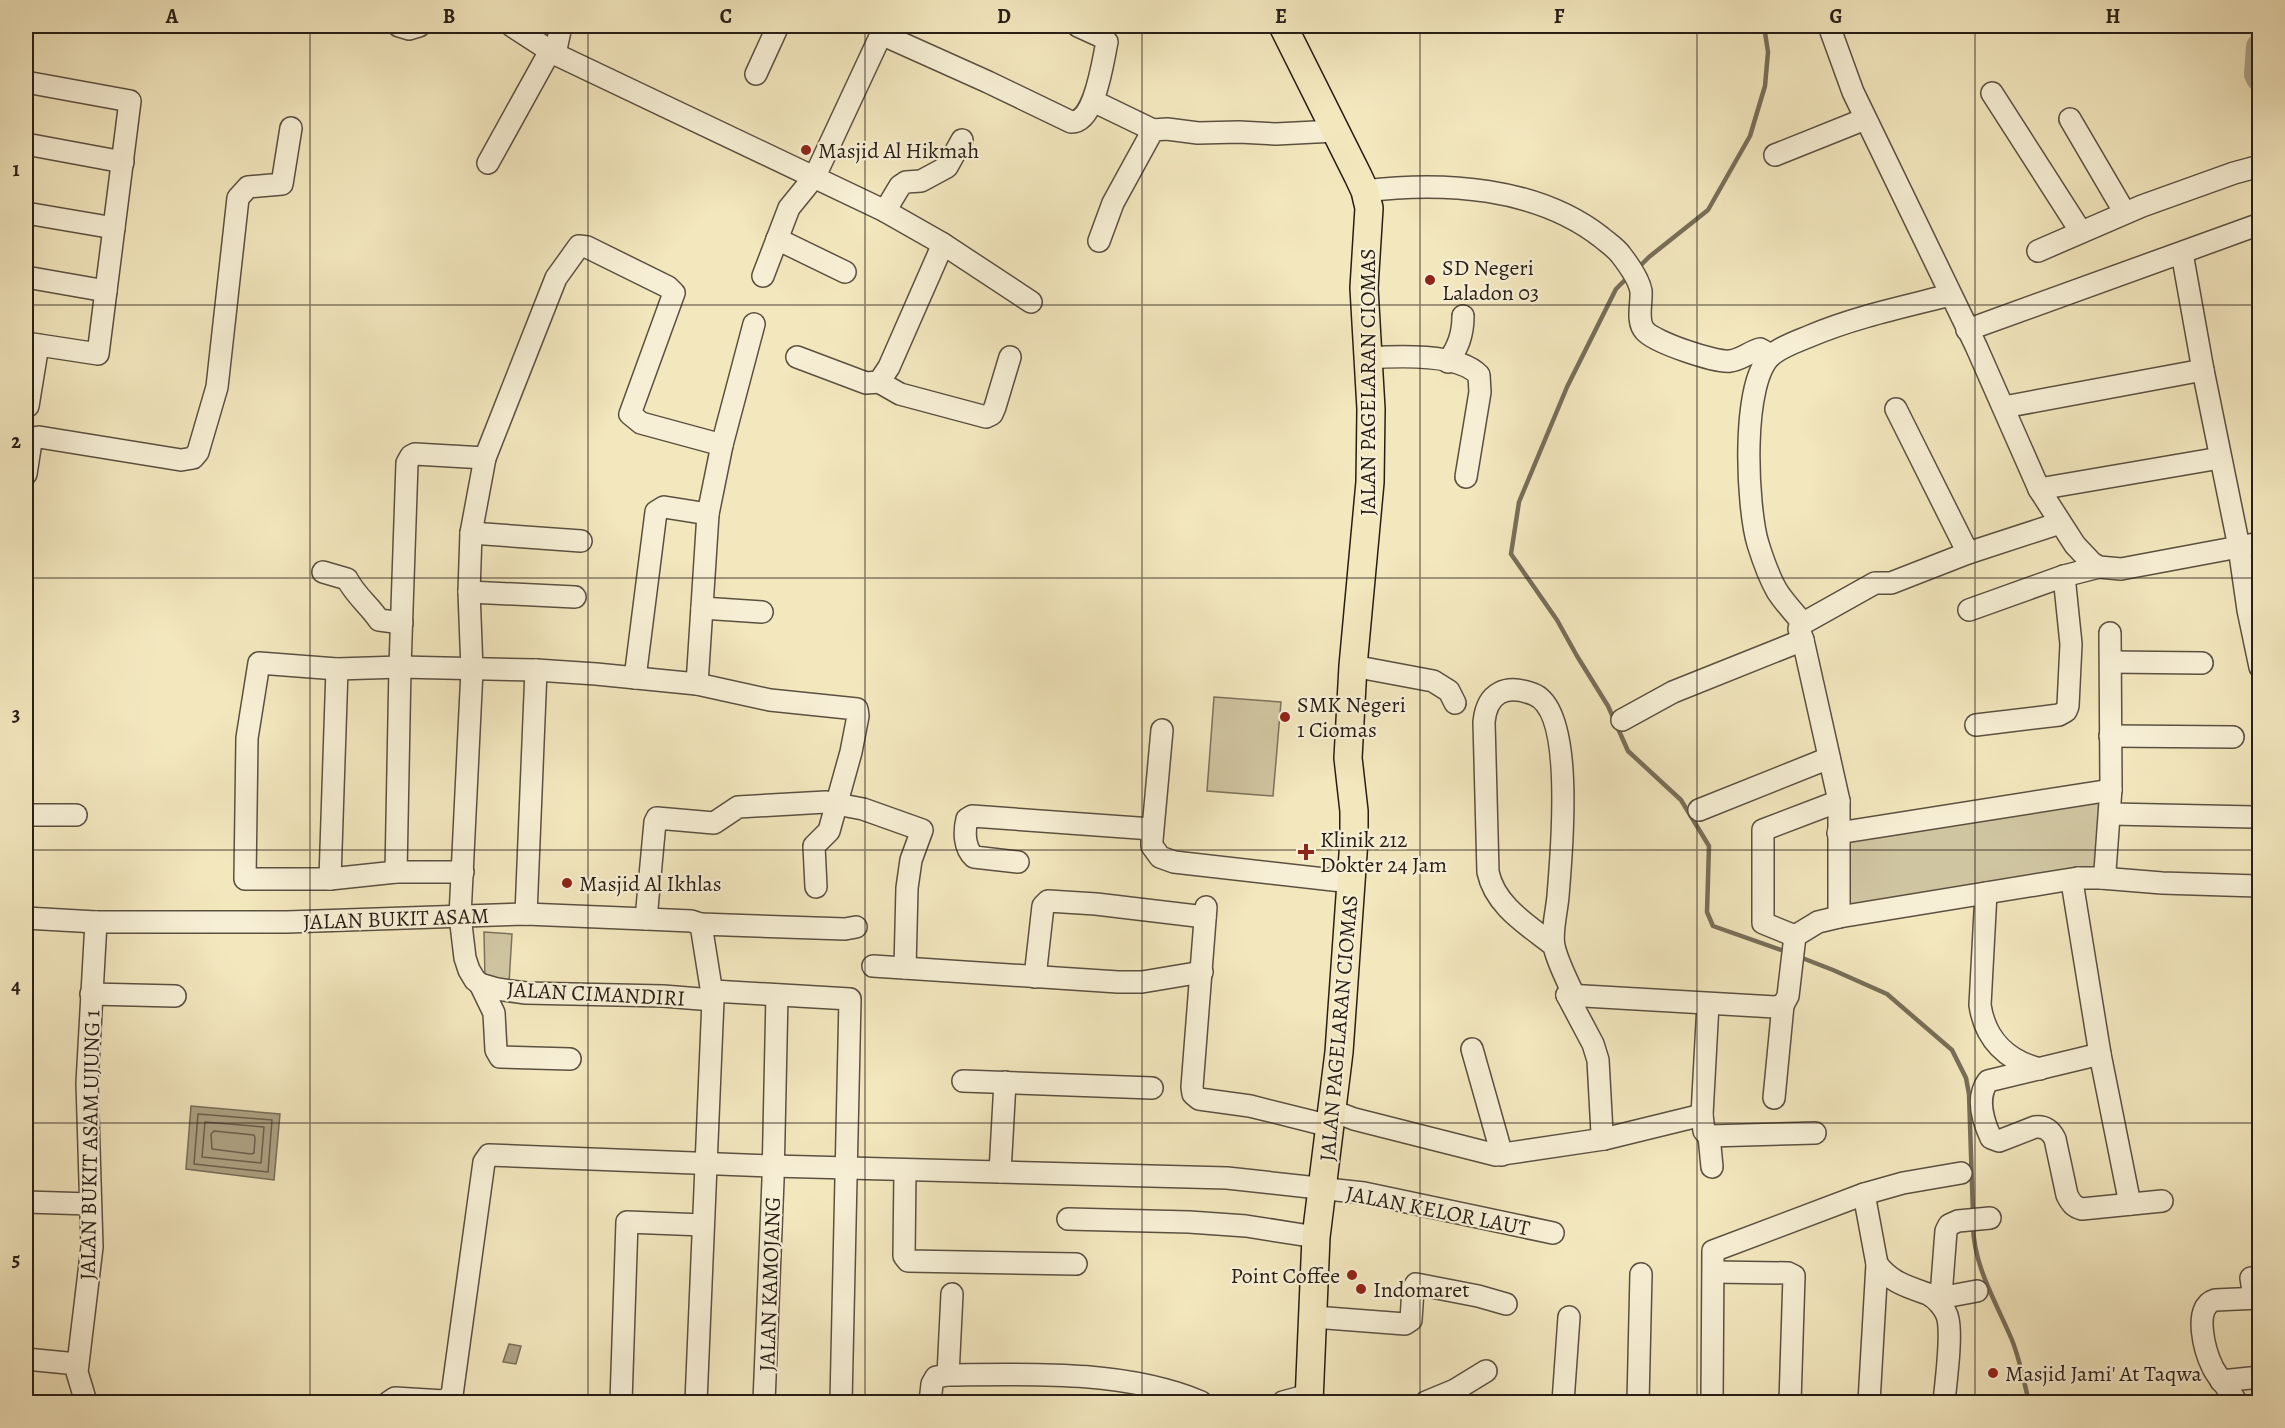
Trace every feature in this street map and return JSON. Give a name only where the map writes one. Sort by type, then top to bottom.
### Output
[{"type":"main road","name":"JALAN PAGELARAN CIOMAS","points":[[1283,26],[1365,191],[1369,208],[1364,288],[1371,409],[1370,482],[1353,666],[1348,758],[1354,811],[1351,882],[1339,1052],[1316,1237],[1309,1399]]},
{"type":"street","points":[[399,26],[409,28],[419,26]]},
{"type":"street","points":[[512,26],[552,53],[885,211],[943,244],[1031,302]]},
{"type":"street","points":[[488,162],[552,53],[561,26]]},
{"type":"street","points":[[763,276],[789,207],[815,176],[883,30],[1071,122],[1076,122],[1081,119],[1094,101],[1107,42],[1102,37],[1078,26]]},
{"type":"street","points":[[1829,26],[1853,93],[2004,407],[2039,489],[2075,545],[2099,567]]},
{"type":"street","points":[[756,74],[771,28]]},
{"type":"street","points":[[26,82],[130,101],[98,354],[32,344],[28,406],[26,406]]},
{"type":"street","points":[[1992,93],[2081,232]]},
{"type":"street","points":[[1094,101],[1153,130],[1287,134],[1335,131]]},
{"type":"street","points":[[1775,155],[1865,118]]},
{"type":"street","points":[[2070,119],[2125,213]]},
{"type":"street","points":[[26,474],[31,442],[33,438],[39,437],[181,460],[194,458],[198,452],[217,387],[238,198],[248,187],[282,184],[291,128]]},
{"type":"street","points":[[1099,241],[1113,203],[1153,130]]},
{"type":"street","points":[[885,211],[900,186],[906,182],[921,180],[947,167],[962,140]]},
{"type":"street","points":[[26,144],[123,162]]},
{"type":"street","points":[[2038,251],[2125,213],[2215,179],[2259,166]]},
{"type":"street","points":[[1365,191],[1435,187],[1466,188],[1496,193],[1558,211],[1587,226],[1617,250],[1641,290],[1641,325],[1654,338],[1721,360],[1734,361],[1760,349],[1771,354]]},
{"type":"street","points":[[26,213],[114,228]]},
{"type":"street","points":[[1967,330],[2259,225]]},
{"type":"street","points":[[777,239],[845,272]]},
{"type":"street","points":[[879,382],[890,368],[943,244]]},
{"type":"street","name":"JALAN CIMANDIRI","points":[[723,445],[641,423],[630,414],[674,293],[668,287],[587,247],[579,246],[556,278],[485,458],[471,533],[469,592],[472,670],[460,916],[467,965],[472,976],[480,984],[526,993],[663,996],[777,995],[850,999],[846,1168]]},
{"type":"street","points":[[2182,253],[2220,458],[2249,545],[2259,667]]},
{"type":"street","points":[[26,277],[106,291]]},
{"type":"street","points":[[1839,917],[1839,801],[1803,632],[1777,592],[1758,543],[1749,484],[1750,416],[1756,386],[1771,354],[1827,329],[1862,317],[1950,295]]},
{"type":"street","points":[[1448,362],[1459,345],[1463,316]]},
{"type":"street","points":[[697,684],[708,514],[754,324]]},
{"type":"street","points":[[1367,358],[1408,356],[1448,362],[1475,371],[1480,379],[1466,477]]},
{"type":"street","points":[[797,357],[866,383],[879,382],[900,394],[986,417],[992,414],[995,407],[1010,357]]},
{"type":"street","points":[[2004,407],[2203,370]]},
{"type":"street","points":[[1896,409],[1968,553]]},
{"type":"street","points":[[396,872],[400,668],[408,459],[415,454],[485,458]]},
{"type":"street","points":[[2039,489],[2220,458]]},
{"type":"street","points":[[635,678],[656,512],[664,507],[708,514]]},
{"type":"street","points":[[1622,720],[1672,692],[1803,632],[1875,583],[1891,583],[1968,553],[2060,523]]},
{"type":"street","points":[[471,533],[581,541]]},
{"type":"street","points":[[1969,610],[2064,576],[2099,567],[2133,568],[2249,545]]},
{"type":"street","points":[[323,572],[347,579],[357,597],[372,608],[379,620],[402,623]]},
{"type":"street","points":[[1976,725],[2060,715],[2066,711],[2071,644],[2064,576]]},
{"type":"street","points":[[469,592],[575,597]]},
{"type":"street","points":[[702,608],[762,612]]},
{"type":"street","points":[[2101,878],[2105,871],[2111,790],[2110,633]]},
{"type":"street","points":[[2111,662],[2202,663]]},
{"type":"street","points":[[462,872],[396,872],[330,879],[245,879],[247,738],[260,663],[336,669],[536,670],[697,684],[770,700],[857,709],[858,716],[851,752],[829,831],[814,846],[816,887]]},
{"type":"street","points":[[1353,666],[1433,681],[1449,691],[1455,703]]},
{"type":"street","points":[[330,879],[336,669]]},
{"type":"street","points":[[526,915],[536,670]]},
{"type":"street","points":[[1553,945],[1522,921],[1498,898],[1488,872],[1484,722],[1488,704],[1497,693],[1504,691],[1529,693],[1544,701],[1556,724],[1562,768],[1563,821],[1553,945],[1571,989],[1567,995]]},
{"type":"street","points":[[1162,730],[1152,829],[1152,846],[1160,857],[1174,862],[1351,882]]},
{"type":"street","points":[[2110,736],[2233,737]]},
{"type":"street","points":[[1699,810],[1829,758]]},
{"type":"street","points":[[1838,833],[2111,790]]},
{"type":"street","points":[[1795,939],[1763,923],[1763,830],[1839,801]]},
{"type":"street","points":[[646,919],[657,818],[714,824],[738,807],[836,802],[877,813],[921,830],[911,860],[907,888],[905,968]]},
{"type":"street","points":[[2110,814],[2254,817]]},
{"type":"street","points":[[26,815],[76,815]]},
{"type":"street","points":[[1018,862],[981,859],[969,853],[966,840],[967,819],[972,816],[1152,829]]},
{"type":"street","points":[[2078,878],[2075,880],[2074,893],[2100,1054],[2130,1204]]},
{"type":"street","points":[[1774,1098],[1783,1005],[1788,996],[1795,939],[1818,922],[2078,878],[2257,886]]},
{"type":"street","points":[[1986,893],[1980,1005],[1982,1015],[1989,1034],[2006,1054],[2028,1066],[2040,1069]]},
{"type":"street","points":[[1035,977],[1042,906],[1048,901],[1205,912],[1192,1087],[1193,1095],[1199,1099],[1331,1118],[1354,1119],[1485,1154],[1503,1155],[1604,1139],[1702,1115]]},
{"type":"street","name":"JALAN BUKIT ASAM","points":[[26,918],[96,922],[287,922],[526,915],[845,929],[856,927]]},
{"type":"street","name":"JALAN BUKIT ASAM UJUNG 1","points":[[86,1402],[81,1389],[77,1364],[86,1313],[92,1247],[86,1100],[96,922]]},
{"type":"street","points":[[696,1402],[713,996],[702,931],[698,923]]},
{"type":"street","points":[[873,966],[1118,982],[1142,982],[1202,972]]},
{"type":"street","points":[[480,984],[490,1001],[494,1014],[496,1050],[500,1057],[570,1059]]},
{"type":"street","points":[[91,994],[175,996]]},
{"type":"street","name":"JALAN KAMOJANG","points":[[764,1402],[777,995]]},
{"type":"street","points":[[1567,995],[1708,1004],[1775,1007],[1783,1005]]},
{"type":"street","points":[[1567,995],[1593,1044],[1598,1060],[1604,1139]]},
{"type":"street","points":[[1708,1004],[1702,1115],[1704,1131],[1709,1136],[1712,1167]]},
{"type":"street","points":[[1472,1049],[1503,1155]]},
{"type":"street","points":[[2100,1054],[1993,1078],[1986,1084],[1981,1101],[1991,1138],[1999,1141],[2035,1127],[2051,1132],[2055,1139],[2071,1203],[2082,1209],[2162,1202]]},
{"type":"street","points":[[963,1081],[1152,1088]]},
{"type":"street","points":[[1000,1172],[1005,1082]]},
{"type":"street","points":[[1709,1136],[1815,1133]]},
{"type":"street","name":"JALAN KELOR LAUT","points":[[389,1402],[395,1398],[444,1401],[452,1395],[484,1162],[489,1155],[706,1164],[1227,1178],[1364,1193],[1553,1233]]},
{"type":"street","points":[[841,1402],[846,1168]]},
{"type":"street","points":[[904,1170],[904,1256],[908,1261],[1076,1264]]},
{"type":"street","points":[[1712,1402],[1713,1251],[1864,1194],[1903,1183],[1961,1173]]},
{"type":"street","points":[[1864,1194],[1877,1264],[1869,1402]]},
{"type":"street","points":[[26,1202],[90,1204]]},
{"type":"street","points":[[1068,1219],[1246,1226],[1316,1237]]},
{"type":"street","points":[[1944,1402],[1948,1319],[1937,1296],[1946,1231],[1949,1225],[1975,1219]]},
{"type":"street","points":[[621,1402],[627,1222],[703,1225]]},
{"type":"street","points":[[1877,1264],[1893,1280],[1937,1296],[1977,1291]]},
{"type":"street","points":[[1713,1272],[1788,1273],[1794,1276],[1790,1402]]},
{"type":"street","points":[[1638,1402],[1641,1274]]},
{"type":"street","points":[[1314,1317],[1405,1324],[1411,1320],[1413,1290],[1416,1284],[1506,1304]]},
{"type":"street","points":[[2236,1402],[2212,1366],[2206,1347],[2202,1318],[2204,1307],[2210,1301],[2255,1291]]},
{"type":"street","points":[[948,1375],[952,1294]]},
{"type":"street","points":[[1563,1402],[1569,1317]]},
{"type":"street","points":[[26,1359],[77,1364]]},
{"type":"street","points":[[1426,1402],[1455,1390],[1486,1371]]},
{"type":"street","points":[[930,1402],[932,1384],[936,1377],[1013,1374],[1128,1381],[1159,1388],[1201,1402]]},
{"type":"street","points":[[2221,1381],[2259,1377]]},
{"type":"street","points":[[1282,1402],[1309,1399]]},
{"type":"shaded area","points":[[1214,697],[1281,702],[1273,796],[1207,791]]},
{"type":"shaded area","points":[[2117,794],[2109,869],[1845,905],[1842,836]]},
{"type":"shaded area","points":[[484,932],[512,934],[509,983],[485,981]]},
{"type":"water","points":[[191,1106],[280,1114],[274,1180],[186,1169]]},
{"type":"water","points":[[509,1344],[521,1346],[516,1364],[503,1362]]},
{"type":"waterway","points":[[1637,269],[1708,210],[1750,136],[1765,86],[1768,52],[1764,26]]},
{"type":"waterway","points":[[2260,47],[2258,74],[2260,78]]},
{"type":"waterway","points":[[1628,277],[1616,289],[1567,387],[1519,502],[1511,554],[1557,620],[1608,706],[1628,751],[1681,800],[1709,846],[1707,912],[1713,926],[1787,952]]},
{"type":"waterway","points":[[1797,956],[1887,994],[1952,1050],[1966,1078],[1969,1094],[1973,1215]]},
{"type":"waterway","points":[[1973,1226],[1977,1256],[2015,1348],[2029,1402]]},
{"type":"place","name":"Masjid Al Hikmah","points":[[806,150]]},
{"type":"place","name":"SD Negeri Laladon 03","points":[[1430,280]]},
{"type":"place","name":"SMK Negeri 1 Ciomas","points":[[1285,717]]},
{"type":"place","name":"Klinik 212 Dokter 24 Jam","points":[[1306,852]]},
{"type":"place","name":"Masjid Al Ikhlas","points":[[567,883]]},
{"type":"place","name":"Point Coffee","points":[[1352,1275]]},
{"type":"place","name":"Indomaret","points":[[1361,1289]]},
{"type":"place","name":"Masjid Jami' At Taqwa","points":[[1993,1373]]}]
